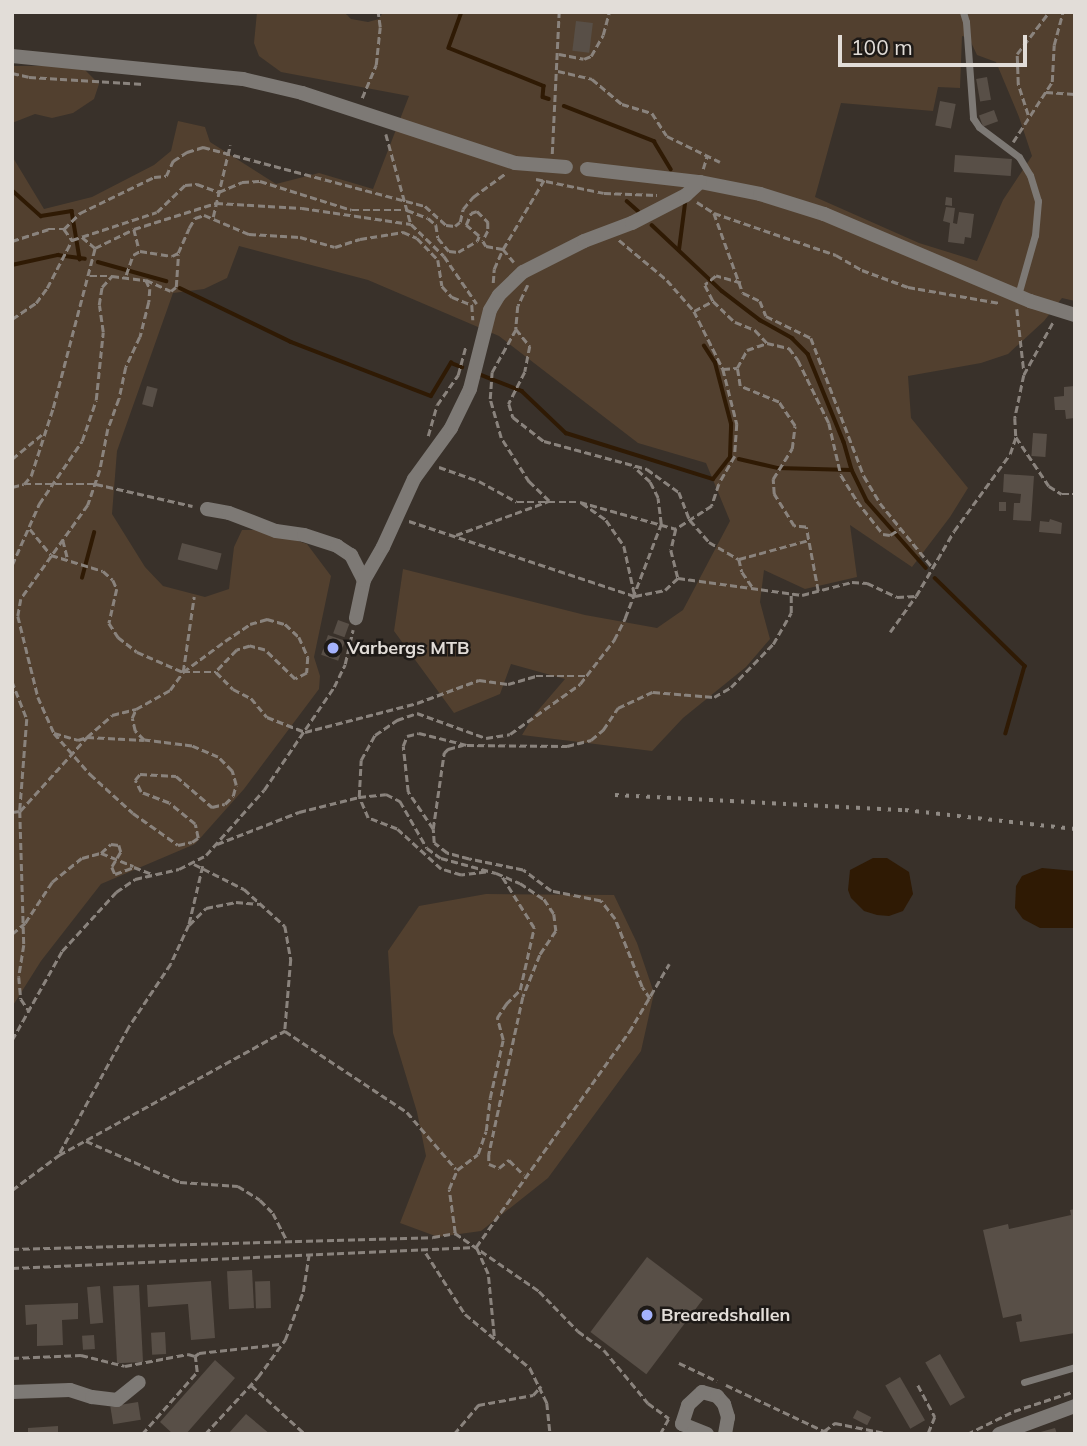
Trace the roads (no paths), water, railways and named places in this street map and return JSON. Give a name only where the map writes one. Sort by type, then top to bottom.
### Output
[{"type":"street","points":[[12,56],[243,79],[302,93],[515,163],[558,166]]},
{"type":"street","points":[[587,169],[699,182],[760,194],[824,214],[1018,298],[1069,313]]},
{"type":"street","points":[[356,618],[363,580],[383,547],[414,479],[451,428],[470,389],[490,310],[499,295],[523,272],[686,195],[699,182]]},
{"type":"street","points":[[207,509],[337,546],[358,563],[363,580]]},
{"type":"street","points":[[12,1392],[71,1390],[92,1397],[117,1399],[139,1382]]},
{"type":"street","points":[[707,1434],[675,1421],[695,1396],[709,1392],[724,1404],[728,1417],[725,1434]]},
{"type":"street","points":[[1004,1433],[1075,1406]]},
{"type":"lane","points":[[962,12],[966,22],[973,118],[979,127],[1019,157],[1030,175],[1038,201],[1035,235],[1018,298]]},
{"type":"lane","points":[[1024,1382],[1075,1367]]},
{"type":"waterway","points":[[462,12],[449,48],[544,86],[543,97],[549,99]]},
{"type":"waterway","points":[[564,106],[654,141],[671,169]]},
{"type":"waterway","points":[[12,190],[41,216],[72,211],[80,259]]},
{"type":"waterway","points":[[627,201],[638,211]]},
{"type":"waterway","points":[[679,250],[685,204]]},
{"type":"waterway","points":[[652,225],[722,291],[760,320],[792,338],[808,354],[844,442],[852,470],[867,501],[926,568]]},
{"type":"waterway","points":[[12,265],[58,255],[85,259]]},
{"type":"waterway","points":[[98,262],[166,281]]},
{"type":"waterway","points":[[180,288],[291,342],[431,396],[451,363],[462,367]]},
{"type":"waterway","points":[[481,375],[522,391],[566,433],[713,479],[730,457],[731,424],[715,363],[704,346]]},
{"type":"waterway","points":[[739,459],[778,468],[851,470]]},
{"type":"waterway","points":[[82,578],[94,533]]},
{"type":"waterway","points":[[935,578],[1025,666],[1006,733]]},
{"type":"railway","points":[[615,795],[905,810],[1075,829]]},
{"type":"place","name":"Varbergs MTB","points":[[333,648]]},
{"type":"place","name":"Brearedshallen","points":[[647,1315]]}]
